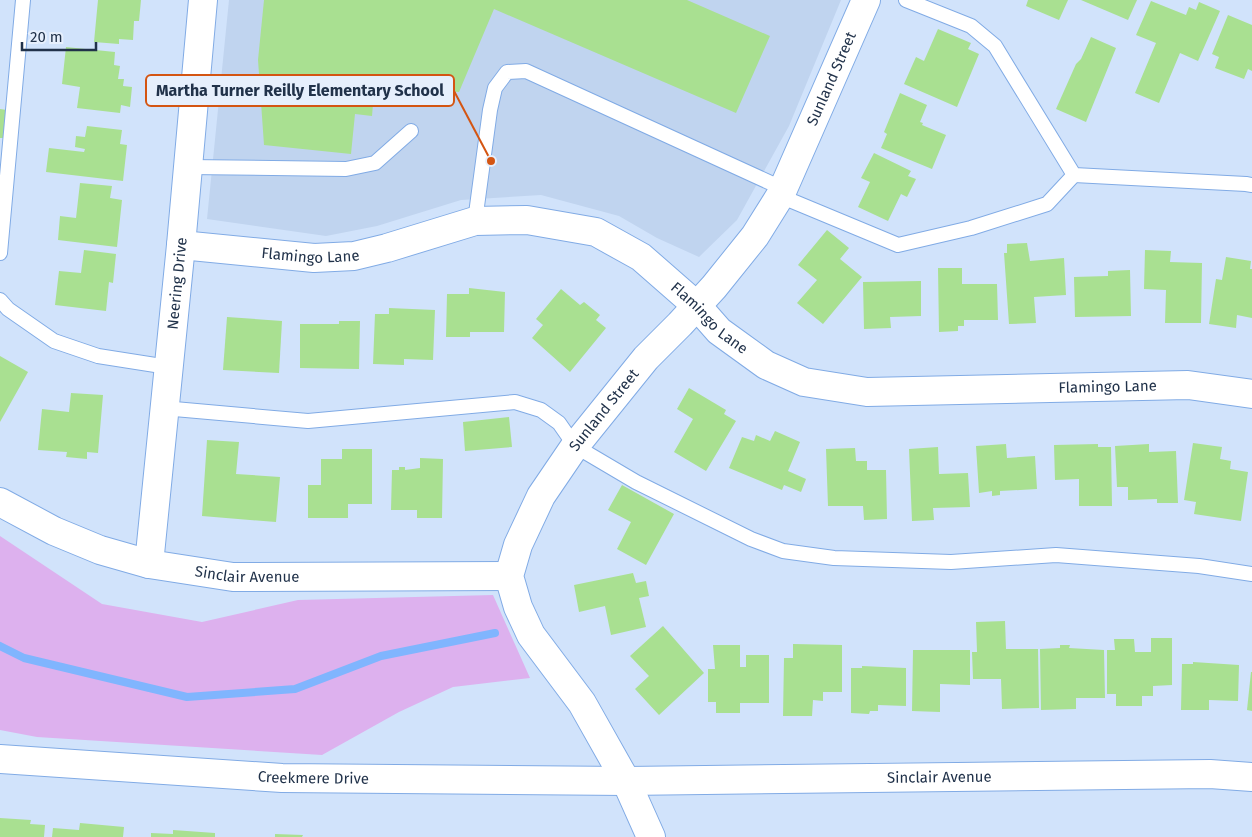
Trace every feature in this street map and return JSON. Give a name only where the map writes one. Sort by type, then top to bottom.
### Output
[{"type":"street","name":"Neering Drive","points":[[149,564],[203,0]]},
{"type":"street","name":"Sunland Street","points":[[509,576],[518,545],[541,496],[575,446],[646,358],[697,306],[755,236],[782,193],[866,0]]},
{"type":"street","name":"Flamingo Lane","points":[[181,245],[314,258],[354,256],[475,221],[528,220],[596,232],[641,257],[697,306],[719,331],[766,366],[804,382],[867,392],[1188,385],[1252,394]]},
{"type":"street","name":"Sinclair Avenue","points":[[0,502],[54,531],[100,550],[149,564],[234,577],[509,576]]},
{"type":"street","points":[[509,576],[518,607],[531,635],[582,702],[626,782],[651,837]]},
{"type":"street","name":"Creekmere Drive","points":[[0,759],[282,778],[626,782]]},
{"type":"street","name":"Sinclair Avenue","points":[[626,782],[1210,774],[1252,777]]},
{"type":"lane","points":[[0,252],[23,0]]},
{"type":"lane","points":[[906,0],[971,26],[995,46],[1074,175]]},
{"type":"lane","points":[[475,221],[490,110],[495,88],[507,72],[526,72],[782,193],[898,245],[971,228],[1047,204],[1074,175]]},
{"type":"lane","points":[[188,167],[346,169],[375,163],[411,131]]},
{"type":"lane","points":[[1074,175],[1252,185]]},
{"type":"lane","points":[[0,300],[8,308],[54,341],[98,356],[168,367]]},
{"type":"lane","points":[[163,408],[308,421],[515,402],[541,410],[559,423],[575,446],[636,482],[751,540],[783,551],[834,558],[950,562],[1056,556],[1199,566],[1252,574]]},
{"type":"shaded area","points":[[229,0],[841,0],[789,126],[737,220],[699,257],[657,238],[619,216],[541,195],[461,200],[377,226],[326,236],[207,219]]},
{"type":"shaded area","points":[[0,536],[102,604],[202,622],[298,600],[493,595],[530,678],[453,687],[399,712],[322,755],[37,737],[0,730]]},
{"type":"building","points":[[98,0],[141,0],[139,21],[134,21],[133,40],[119,39],[119,44],[94,42]]},
{"type":"building","points":[[264,0],[687,0],[770,36],[736,113],[494,9],[459,92],[390,85],[389,94],[374,92],[372,116],[355,114],[351,154],[264,145],[258,60]]},
{"type":"building","points":[[1028,0],[1068,0],[1059,20],[1026,6]]},
{"type":"building","points":[[1081,0],[1137,0],[1128,20]]},
{"type":"building","points":[[1151,1],[1186,15],[1189,7],[1196,10],[1199,2],[1220,11],[1198,61],[1180,53],[1159,103],[1135,93],[1156,43],[1136,35]]},
{"type":"building","points":[[1228,15],[1252,25],[1252,71],[1248,69],[1244,79],[1215,68],[1219,57],[1212,54]]},
{"type":"building","points":[[938,29],[971,43],[968,49],[979,54],[957,107],[904,84],[916,57],[924,61]]},
{"type":"building","points":[[1091,37],[1116,48],[1086,122],[1056,109],[1076,64],[1081,59]]},
{"type":"building","points":[[66,47],[115,52],[114,65],[120,66],[118,79],[124,79],[123,86],[132,87],[130,107],[121,105],[120,113],[77,108],[80,87],[62,84]]},
{"type":"building","points":[[900,93],[927,105],[920,122],[923,123],[922,125],[946,135],[932,169],[881,148],[887,134],[884,132]]},
{"type":"building","points":[[0,109],[7,110],[5,138],[0,138]]},
{"type":"building","points":[[87,126],[122,130],[120,144],[127,145],[123,181],[46,172],[49,148],[84,152],[85,149],[75,147],[76,136],[85,137]]},
{"type":"building","points":[[874,153],[911,171],[908,176],[916,179],[907,197],[901,194],[888,221],[858,207],[870,182],[861,178]]},
{"type":"building","points":[[80,183],[112,186],[110,198],[122,200],[117,247],[58,240],[60,216],[76,218]]},
{"type":"building","points":[[827,230],[849,248],[840,259],[862,277],[823,324],[797,303],[817,280],[798,265]]},
{"type":"building","points":[[1027,243],[1030,261],[1064,258],[1066,295],[1034,297],[1036,323],[1009,324],[1004,253],[1007,253],[1007,244]]},
{"type":"building","points":[[84,250],[116,254],[113,283],[109,282],[106,311],[55,305],[59,271],[81,273]]},
{"type":"building","points":[[1145,250],[1171,251],[1170,262],[1202,263],[1201,323],[1165,323],[1166,290],[1144,289]]},
{"type":"building","points":[[1226,257],[1251,261],[1252,318],[1237,315],[1236,328],[1209,324],[1216,279],[1222,280]]},
{"type":"building","points":[[938,268],[962,268],[962,284],[997,284],[998,320],[964,320],[964,326],[958,326],[958,331],[939,332]]},
{"type":"building","points":[[1130,270],[1131,316],[1075,317],[1074,277],[1108,276],[1108,271]]},
{"type":"building","points":[[921,281],[921,316],[890,317],[891,328],[864,329],[863,282]]},
{"type":"building","points":[[469,288],[505,292],[504,332],[470,332],[470,337],[446,337],[447,294],[469,294]]},
{"type":"building","points":[[561,289],[580,305],[584,302],[600,315],[596,320],[606,328],[570,372],[532,338],[543,325],[536,319]]},
{"type":"building","points":[[389,308],[435,310],[433,360],[404,359],[404,365],[373,364],[375,314],[389,314]]},
{"type":"building","points":[[227,317],[282,321],[279,373],[223,370]]},
{"type":"building","points":[[339,321],[360,321],[359,369],[300,368],[300,324],[339,324]]},
{"type":"building","points":[[0,356],[28,372],[0,422]]},
{"type":"building","points":[[689,388],[726,410],[724,414],[736,421],[706,471],[674,452],[693,419],[677,409]]},
{"type":"building","points":[[71,393],[103,395],[98,453],[87,452],[87,459],[66,457],[67,452],[38,450],[42,409],[69,412]]},
{"type":"building","points":[[509,417],[512,447],[465,451],[463,422]]},
{"type":"building","points":[[775,431],[800,442],[788,471],[806,479],[801,492],[784,485],[782,490],[729,468],[742,437],[754,441],[756,435],[770,441]]},
{"type":"building","points":[[207,440],[239,442],[236,474],[280,477],[276,522],[202,516]]},
{"type":"building","points":[[1193,443],[1222,447],[1220,459],[1231,461],[1230,469],[1248,472],[1241,521],[1194,514],[1196,502],[1184,500]]},
{"type":"building","points":[[1006,444],[1007,458],[1035,456],[1037,489],[1000,491],[1000,495],[992,496],[992,491],[979,493],[976,446]]},
{"type":"building","points":[[1098,444],[1098,447],[1111,447],[1112,506],[1079,506],[1079,479],[1055,480],[1054,445]]},
{"type":"building","points":[[1149,444],[1149,452],[1176,451],[1178,503],[1157,503],[1157,499],[1128,500],[1128,487],[1117,487],[1115,446]]},
{"type":"building","points":[[938,447],[939,474],[968,473],[970,507],[933,508],[934,520],[912,521],[909,449]]},
{"type":"building","points":[[855,448],[856,461],[867,461],[867,470],[886,470],[887,519],[864,520],[863,506],[828,506],[826,449]]},
{"type":"building","points":[[342,449],[372,449],[372,504],[348,504],[348,518],[308,518],[308,485],[321,485],[321,459],[342,459]]},
{"type":"building","points":[[420,458],[443,459],[442,518],[417,518],[417,510],[391,510],[392,470],[399,470],[399,467],[405,467],[405,470],[420,468]]},
{"type":"building","points":[[622,485],[674,514],[646,565],[617,549],[631,522],[608,510]]},
{"type":"building","points":[[633,573],[636,583],[646,581],[649,596],[639,598],[646,627],[611,635],[605,606],[579,612],[574,585]]},
{"type":"building","points":[[1005,621],[1006,649],[1038,649],[1039,708],[1002,709],[1001,679],[973,679],[972,652],[977,652],[976,622]]},
{"type":"building","points":[[663,626],[704,673],[659,715],[635,689],[649,676],[630,656]]},
{"type":"building","points":[[1151,638],[1172,638],[1172,685],[1153,686],[1153,696],[1142,696],[1142,706],[1116,706],[1116,694],[1107,694],[1107,650],[1115,650],[1114,639],[1134,639],[1135,652],[1151,652]]},
{"type":"building","points":[[793,644],[842,645],[842,692],[823,692],[823,701],[813,700],[812,716],[783,716],[784,658],[793,658]]},
{"type":"building","points":[[713,645],[740,645],[740,667],[746,667],[746,655],[769,655],[769,703],[740,703],[740,713],[716,713],[716,702],[708,702],[708,669],[715,669]]},
{"type":"building","points":[[1060,645],[1070,645],[1069,648],[1104,650],[1105,698],[1076,698],[1076,709],[1041,710],[1040,649],[1060,648]]},
{"type":"building","points":[[913,650],[970,650],[970,685],[940,684],[940,712],[912,711]]},
{"type":"building","points":[[1193,662],[1239,665],[1238,701],[1209,700],[1209,710],[1181,710],[1182,664],[1193,664]]},
{"type":"building","points":[[862,666],[906,668],[906,706],[878,705],[878,711],[870,711],[869,714],[851,713],[851,668],[862,668]]},
{"type":"building","points":[[1252,672],[1252,711],[1247,710]]},
{"type":"building","points":[[0,818],[31,820],[30,824],[45,825],[44,837],[0,837]]},
{"type":"building","points":[[80,823],[124,827],[123,837],[52,837],[53,828],[79,830]]},
{"type":"building","points":[[173,830],[215,833],[215,837],[151,837],[151,833],[173,834]]},
{"type":"building","points":[[275,834],[303,835],[302,837],[275,837]]},
{"type":"waterway","points":[[0,646],[24,658],[187,697],[295,689],[381,656],[495,633]]},
{"type":"place","name":"Martha Turner Reilly Elementary School","points":[[491,161]]}]
